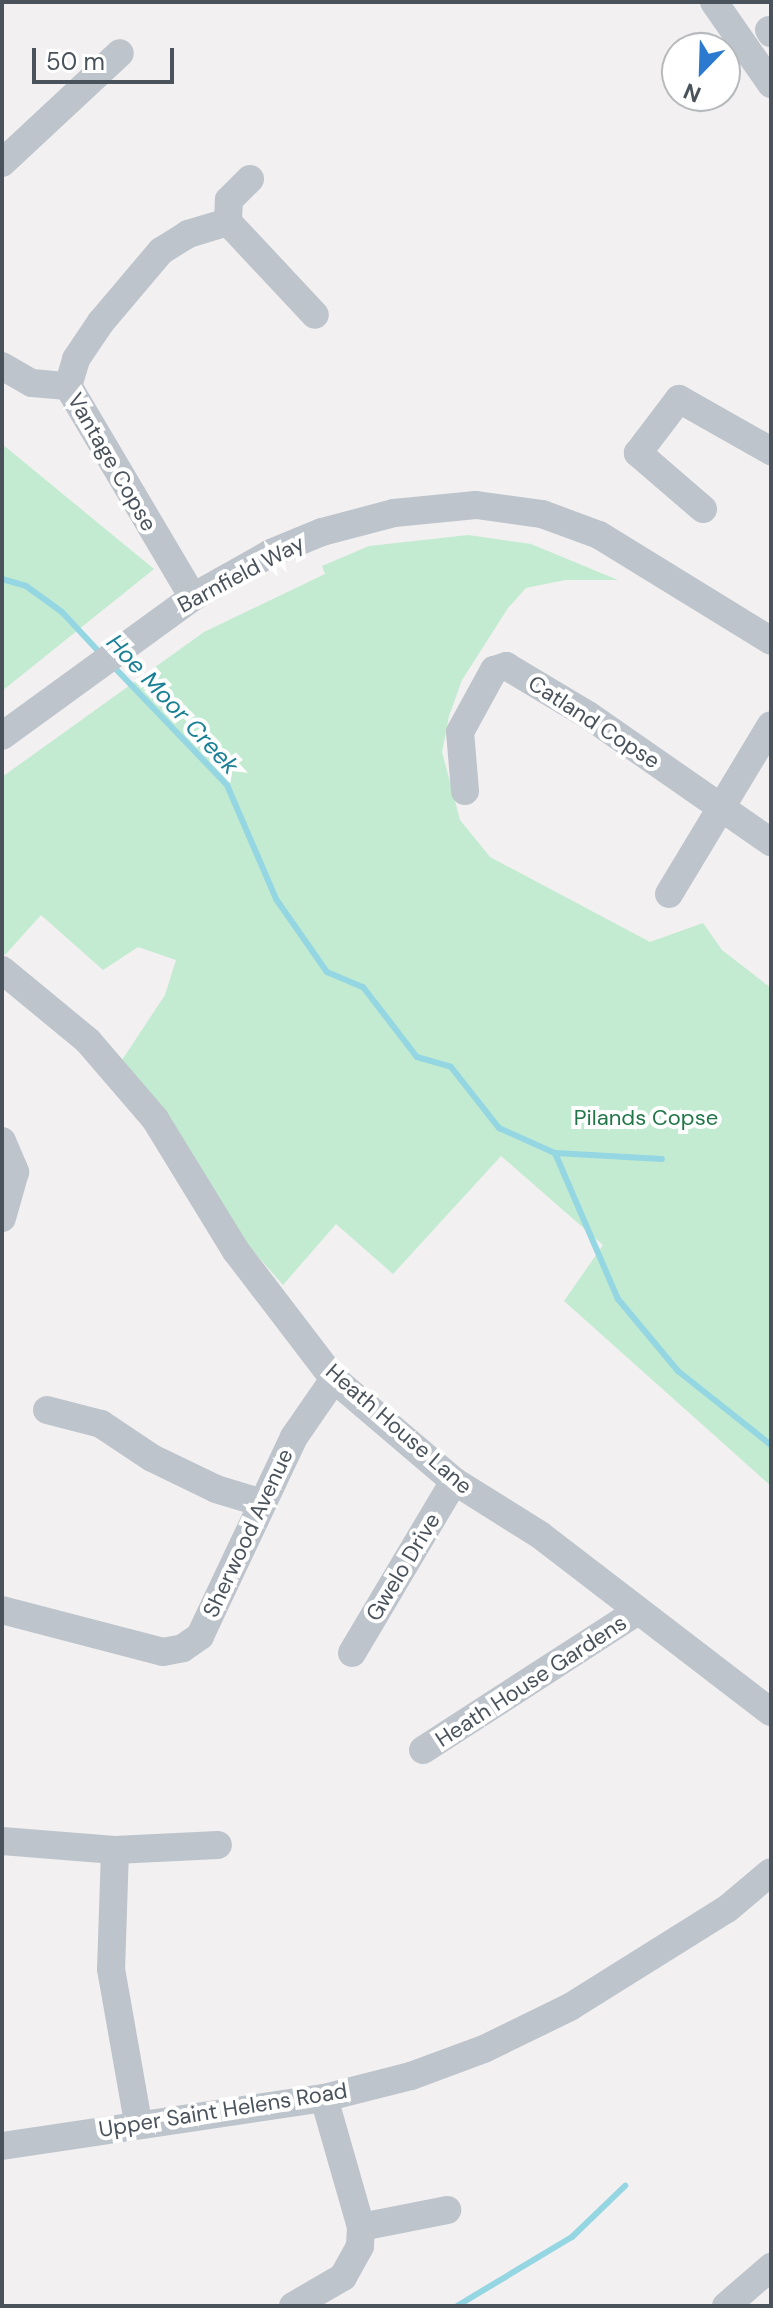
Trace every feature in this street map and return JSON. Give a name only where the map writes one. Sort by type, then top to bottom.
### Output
[{"type":"street","points":[[714,2],[771,84]]},
{"type":"street","points":[[6,152],[120,53]]},
{"type":"street","points":[[250,179],[229,200],[228,222],[315,315]]},
{"type":"street","points":[[68,386],[76,359],[133,280],[161,251],[188,234],[228,222]]},
{"type":"street","name":"Vantage Copse","points":[[2,366],[32,383],[68,386],[186,601]]},
{"type":"street","points":[[703,509],[638,453],[679,399],[771,451]]},
{"type":"street","name":"Barnfield Way","points":[[2,736],[186,601],[271,553],[322,532],[394,513],[476,505],[542,514],[599,535],[771,641]]},
{"type":"street","name":"Catland Copse","points":[[465,791],[460,732],[494,670],[506,666],[588,715],[771,842]]},
{"type":"street","points":[[669,894],[771,725]]},
{"type":"street","name":"Heath House Lane","points":[[2,970],[88,1041],[155,1119],[236,1251],[334,1379],[454,1481],[540,1535],[771,1712]]},
{"type":"street","points":[[2,1141],[15,1172],[2,1218]]},
{"type":"street","name":"Sherwood Avenue","points":[[2,1610],[163,1652],[183,1648],[200,1636],[294,1437],[334,1379]]},
{"type":"street","points":[[47,1410],[101,1424],[152,1458],[216,1489],[262,1503]]},
{"type":"street","name":"Gwelo Drive","points":[[352,1653],[454,1481]]},
{"type":"street","name":"Heath House Gardens","points":[[423,1750],[638,1611]]},
{"type":"street","points":[[2,1841],[115,1850],[218,1845]]},
{"type":"street","points":[[115,1850],[111,1969],[138,2122]]},
{"type":"street","name":"Upper Saint Helens Road","points":[[2,2146],[138,2122],[324,2098],[411,2076],[484,2049],[570,2007],[727,1909],[771,1872]]},
{"type":"street","points":[[293,2306],[343,2277],[355,2262],[361,2227],[324,2098]]},
{"type":"street","points":[[361,2227],[447,2210]]},
{"type":"street","points":[[726,2306],[771,2267]]},
{"type":"green space","points":[[2,444],[154,569],[2,691]]},
{"type":"green space","name":"Pilands Copse","points":[[468,535],[531,544],[618,580],[565,580],[526,588],[508,608],[462,680],[449,716],[442,752],[460,820],[490,857],[650,942],[703,923],[722,950],[771,988],[771,1486],[564,1301],[603,1245],[501,1156],[393,1274],[336,1224],[283,1285],[246,1243],[122,1060],[165,995],[176,960],[138,947],[103,970],[41,915],[5,955],[2,952],[2,777],[204,632],[325,574],[322,566],[369,546]]},
{"type":"waterway","name":"Hoe Moor Creek","points":[[2,579],[26,586],[62,612],[102,655]]},
{"type":"waterway","name":"Hoe Moor Creek","points":[[113,666],[227,785],[276,899],[327,972],[363,987],[417,1057],[451,1067],[499,1128],[555,1153],[618,1299],[678,1371],[771,1445]]},
{"type":"waterway","points":[[555,1153],[662,1159]]},
{"type":"waterway","name":"Hoe Moor Creek","points":[[457,2306],[572,2237],[625,2186]]}]
